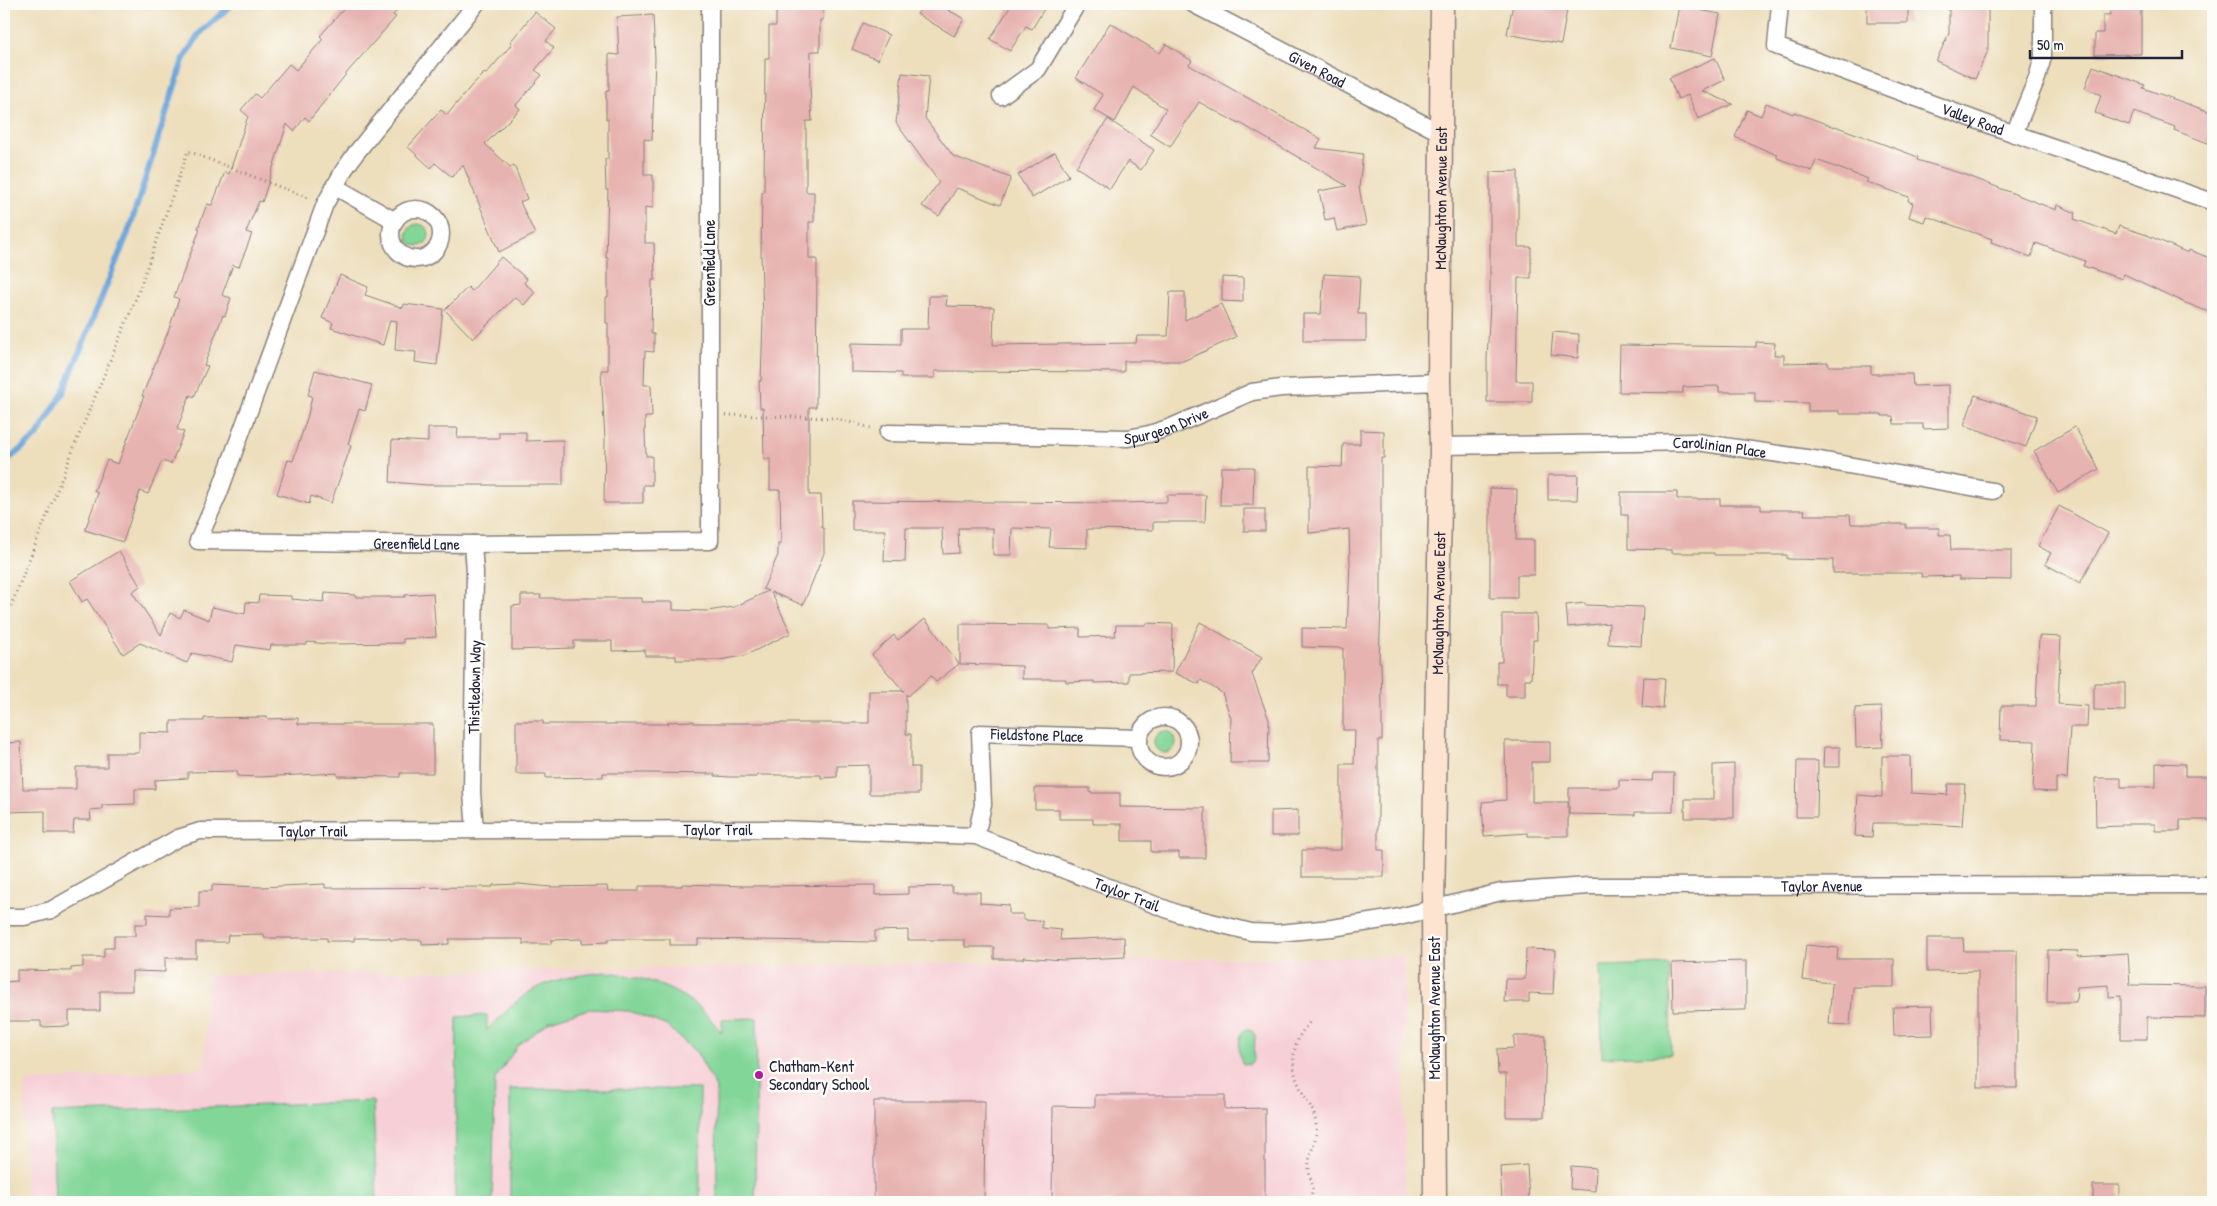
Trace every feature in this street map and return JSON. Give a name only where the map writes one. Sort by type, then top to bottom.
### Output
[{"type":"main road","name":"McNaughton Avenue East","points":[[1435,1202],[1433,907],[1441,446],[1439,382],[1442,4]]},
{"type":"street","name":"Greenfield Lane","points":[[476,4],[356,153],[334,186],[325,204],[219,493],[198,540],[473,544],[710,541],[708,415],[710,4]]},
{"type":"street","points":[[1001,96],[1038,69],[1077,4]]},
{"type":"street","name":"Given Road","points":[[1193,4],[1404,112],[1441,133]]},
{"type":"street","name":"Valley Road","points":[[1780,4],[1776,46],[2014,134],[2213,202]]},
{"type":"street","points":[[2014,134],[2037,78],[2043,57],[2043,4]]},
{"type":"street","points":[[334,186],[395,221]]},
{"type":"street","name":"Spurgeon Drive","points":[[888,433],[1128,438],[1171,427],[1252,392],[1281,388],[1439,382]]},
{"type":"street","name":"Carolinian Place","points":[[1441,446],[1697,442],[1820,460],[1993,492]]},
{"type":"street","name":"Thistledown Way","points":[[473,544],[475,572],[472,793],[475,830]]},
{"type":"street","name":"Fieldstone Place","points":[[976,836],[983,805],[980,733],[1139,738]]},
{"type":"street","name":"Taylor Trail","points":[[4,917],[24,917],[51,910],[178,838],[200,831],[778,829],[976,836],[1179,914],[1252,932],[1332,928],[1395,918],[1433,907]]},
{"type":"street","name":"Taylor Avenue","points":[[1433,907],[1501,892],[1589,886],[2213,885]]},
{"type":"path","points":[[4,613],[10,608],[137,296],[188,151],[325,204]]},
{"type":"path","points":[[708,415],[836,418],[888,433]]},
{"type":"path","points":[[1306,1202],[1314,1187],[1309,1165],[1316,1135],[1316,1126],[1315,1116],[1295,1074],[1294,1053],[1299,1036],[1310,1022]]},
{"type":"shaded area","name":"Chatham-Kent Secondary School","points":[[1404,956],[1405,1202],[26,1202],[25,1082],[204,1068],[208,975]]},
{"type":"green space","points":[[418,224],[426,227],[429,235],[426,243],[418,246],[410,243],[407,235],[410,227]]},
{"type":"green space","points":[[1165,731],[1173,734],[1176,742],[1173,750],[1165,753],[1157,750],[1154,742],[1157,734]]},
{"type":"green space","points":[[1669,964],[1671,1055],[1602,1057],[1600,966]]},
{"type":"green space","points":[[607,972],[646,980],[683,996],[704,1012],[722,1033],[722,1019],[757,1018],[755,1202],[717,1202],[716,1088],[697,1053],[667,1026],[629,1011],[589,1009],[550,1021],[518,1045],[495,1079],[492,1202],[455,1202],[457,1017],[487,1015],[487,1030],[515,1003],[534,989],[564,978]]},
{"type":"green space","points":[[1246,1029],[1250,1029],[1255,1035],[1254,1059],[1250,1064],[1243,1064],[1239,1051],[1241,1035]]},
{"type":"green space","points":[[510,1089],[700,1089],[700,1202],[510,1202]]},
{"type":"green space","points":[[373,1101],[377,1202],[55,1202],[52,1113]]},
{"type":"building","points":[[348,4],[402,4],[393,15],[396,17],[350,69],[309,121],[305,117],[294,131],[287,124],[262,202],[259,201],[246,232],[252,234],[239,267],[233,265],[222,295],[231,298],[204,365],[208,366],[194,397],[190,395],[177,429],[184,432],[171,464],[162,461],[148,494],[140,491],[123,542],[85,530],[98,493],[94,491],[107,460],[118,464],[144,396],[142,396],[168,332],[179,299],[174,297],[200,229],[198,228],[207,204],[212,205],[225,172],[229,174],[248,116],[241,110],[255,94],[260,98],[289,64],[296,70],[323,39],[320,36]]},
{"type":"building","points":[[776,4],[824,4],[823,20],[820,20],[820,51],[811,51],[810,88],[812,121],[806,121],[806,192],[814,192],[814,222],[809,222],[809,259],[817,259],[816,407],[809,407],[809,495],[821,495],[824,553],[803,605],[771,592],[791,633],[744,656],[719,660],[676,660],[676,656],[645,656],[645,650],[612,651],[612,641],[574,641],[574,648],[512,650],[512,606],[521,605],[521,595],[541,595],[540,598],[641,598],[641,602],[673,602],[673,610],[707,611],[734,607],[768,591],[763,589],[778,555],[778,544],[781,544],[780,490],[770,490],[770,459],[764,459],[763,408],[760,408],[759,381],[761,381],[763,319],[761,253],[762,192],[764,192],[765,58],[769,58],[769,26],[776,26]]},
{"type":"building","points":[[924,4],[938,4],[964,19],[954,36],[917,14]]},
{"type":"building","points":[[1012,4],[1047,4],[1032,29],[1026,26],[1010,51],[990,39]]},
{"type":"building","points":[[1513,4],[1568,4],[1561,44],[1507,34]]},
{"type":"building","points":[[1867,4],[1908,4],[1908,23],[1867,23]]},
{"type":"building","points":[[1949,4],[1988,4],[1988,51],[1975,79],[1936,61],[1949,33]]},
{"type":"building","points":[[2110,4],[2141,4],[2141,54],[2095,55],[2095,33],[2103,33],[2103,15],[2110,15]]},
{"type":"building","points":[[1679,6],[1720,14],[1712,56],[1671,48]]},
{"type":"building","points":[[535,12],[556,29],[546,41],[554,48],[535,70],[542,75],[516,105],[520,109],[485,144],[510,167],[514,165],[527,199],[520,202],[535,234],[499,252],[463,165],[452,177],[435,163],[431,168],[408,147],[441,110],[447,115],[472,85],[484,73],[486,74],[512,44],[510,42]]},
{"type":"building","points":[[653,15],[655,59],[652,140],[644,139],[644,175],[653,175],[653,208],[645,207],[645,243],[654,243],[655,280],[652,280],[651,334],[654,334],[654,352],[645,351],[644,385],[651,385],[652,417],[645,417],[645,432],[646,456],[652,456],[652,485],[643,485],[643,503],[604,503],[605,440],[601,370],[608,370],[606,297],[608,297],[608,258],[606,258],[608,190],[606,190],[605,159],[608,159],[606,90],[609,90],[609,54],[619,55],[617,17]]},
{"type":"building","points":[[863,23],[889,35],[878,60],[852,49]]},
{"type":"building","points":[[1110,23],[1160,53],[1166,44],[1192,61],[1189,65],[1321,139],[1316,148],[1363,154],[1359,187],[1366,225],[1337,231],[1334,218],[1325,220],[1319,191],[1347,186],[1240,123],[1199,102],[1170,147],[1150,134],[1166,109],[1134,87],[1115,122],[1094,110],[1103,95],[1076,78]]},
{"type":"building","points":[[1715,58],[1725,80],[1702,91],[1733,104],[1698,119],[1688,95],[1678,99],[1669,78]]},
{"type":"building","points":[[2093,66],[2145,85],[2143,88],[2213,113],[2213,145],[2174,130],[2175,127],[2134,112],[2129,125],[2095,113],[2101,95],[2085,88]]},
{"type":"building","points":[[902,73],[929,76],[925,118],[953,156],[1011,178],[1000,205],[957,188],[939,216],[922,206],[939,182],[896,123]]},
{"type":"building","points":[[1766,103],[1793,114],[1794,112],[1835,126],[1918,157],[1917,160],[1966,175],[2056,210],[2057,205],[2076,213],[2074,219],[2116,234],[2119,226],[2147,235],[2188,253],[2189,250],[2213,259],[2213,301],[2209,312],[2124,274],[2122,279],[2083,266],[2085,261],[2036,243],[2031,257],[1991,242],[1992,239],[1926,216],[1924,222],[1909,217],[1913,203],[1908,201],[1909,197],[1866,182],[1868,179],[1816,160],[1812,171],[1777,158],[1777,155],[1735,137],[1747,110],[1761,116]]},
{"type":"building","points":[[1108,119],[1154,150],[1141,170],[1128,161],[1110,189],[1076,167]]},
{"type":"building","points":[[1055,152],[1069,176],[1032,198],[1018,175]]},
{"type":"building","points":[[1518,171],[1518,247],[1531,247],[1531,278],[1518,278],[1516,381],[1532,381],[1532,402],[1487,402],[1490,303],[1490,172]]},
{"type":"building","points":[[501,257],[527,279],[524,283],[535,292],[524,305],[515,297],[473,339],[445,310],[468,287],[472,291]]},
{"type":"building","points":[[1324,274],[1360,276],[1358,314],[1366,314],[1366,341],[1303,341],[1303,314],[1321,314]]},
{"type":"building","points":[[340,275],[368,287],[365,295],[403,308],[404,304],[443,309],[437,365],[415,362],[416,352],[395,350],[397,321],[390,320],[383,345],[331,328],[333,323],[322,318]]},
{"type":"building","points":[[1222,277],[1243,278],[1243,302],[1222,301]]},
{"type":"building","points":[[1170,292],[1185,292],[1185,320],[1221,304],[1236,337],[1183,361],[1124,361],[1124,372],[935,371],[935,378],[901,378],[901,373],[851,372],[851,343],[901,344],[901,329],[928,329],[929,296],[947,296],[946,306],[994,307],[993,345],[1136,343],[1137,336],[1168,336]]},
{"type":"building","points":[[1553,332],[1579,334],[1578,358],[1551,355]]},
{"type":"building","points":[[1756,342],[1775,343],[1774,355],[1784,355],[1784,363],[1828,362],[1828,366],[1871,366],[1871,374],[1912,374],[1913,386],[1949,385],[1949,428],[1923,429],[1923,424],[1894,424],[1893,416],[1882,416],[1882,414],[1839,414],[1839,411],[1808,411],[1808,403],[1755,402],[1755,392],[1719,392],[1719,386],[1683,387],[1683,393],[1619,392],[1620,345],[1756,347]]},
{"type":"building","points":[[315,370],[372,385],[365,411],[359,409],[348,444],[351,446],[331,503],[311,496],[309,504],[277,494],[288,460],[293,461],[308,415],[312,396],[308,395]]},
{"type":"building","points":[[1975,395],[2037,416],[2026,447],[1964,425]]},
{"type":"building","points":[[2075,427],[2099,469],[2058,493],[2034,451]]},
{"type":"building","points":[[428,428],[458,428],[457,438],[499,438],[499,432],[526,432],[526,441],[563,440],[563,485],[427,485],[390,482],[392,440],[428,442]]},
{"type":"building","points":[[1360,430],[1384,431],[1384,458],[1381,458],[1379,662],[1381,662],[1382,740],[1378,740],[1378,850],[1384,850],[1384,877],[1302,877],[1302,850],[1341,850],[1341,764],[1354,764],[1355,730],[1343,730],[1343,648],[1302,647],[1302,628],[1347,629],[1350,564],[1349,529],[1309,533],[1309,466],[1342,467],[1343,444],[1360,444]]},
{"type":"building","points":[[1221,467],[1254,467],[1253,505],[1220,505]]},
{"type":"building","points":[[1548,475],[1578,475],[1577,500],[1548,500]]},
{"type":"building","points":[[1490,488],[1517,489],[1516,540],[1534,540],[1534,575],[1517,575],[1517,598],[1490,598]]},
{"type":"building","points":[[1621,492],[1677,492],[1677,499],[1720,499],[1720,505],[1761,505],[1761,510],[1805,510],[1804,515],[1850,515],[1851,524],[1906,524],[1906,528],[1939,528],[1939,535],[1950,535],[1951,550],[2011,550],[2011,580],[1959,579],[1959,576],[1922,577],[1921,573],[1833,573],[1833,560],[1787,559],[1787,555],[1714,555],[1714,553],[1671,553],[1671,550],[1628,549],[1628,515],[1621,515]]},
{"type":"building","points":[[1167,495],[1206,495],[1205,522],[1153,522],[1153,530],[1087,529],[1087,548],[1049,547],[1051,529],[1012,528],[1011,555],[993,555],[993,528],[958,528],[959,553],[943,554],[942,528],[906,528],[905,562],[884,561],[885,530],[852,530],[852,501],[1120,503],[1167,502]]},
{"type":"building","points":[[2059,506],[2108,533],[2080,583],[2045,564],[2051,553],[2038,546]]},
{"type":"building","points":[[1244,509],[1265,509],[1265,531],[1244,531]]},
{"type":"building","points":[[119,551],[140,586],[132,592],[161,635],[170,613],[180,618],[184,610],[209,620],[212,607],[245,614],[246,602],[258,603],[259,595],[291,596],[291,599],[324,602],[325,593],[355,595],[355,597],[405,597],[405,595],[433,593],[436,637],[403,639],[403,643],[329,644],[307,642],[307,645],[271,645],[270,650],[236,645],[232,662],[192,653],[187,663],[140,643],[123,654],[87,599],[82,602],[70,581]]},
{"type":"building","points":[[1585,603],[1585,605],[1643,607],[1641,646],[1608,644],[1609,623],[1568,627],[1566,605]]},
{"type":"building","points":[[1502,614],[1536,614],[1537,640],[1533,640],[1531,679],[1525,679],[1525,696],[1506,696],[1506,684],[1497,684],[1497,662],[1502,662]]},
{"type":"building","points":[[925,619],[959,664],[936,682],[931,676],[908,696],[906,694],[906,734],[911,734],[911,767],[919,767],[919,794],[869,794],[869,765],[837,766],[837,777],[821,778],[821,775],[730,777],[715,776],[715,774],[603,773],[603,777],[546,778],[546,774],[516,774],[516,721],[543,721],[543,724],[668,724],[668,722],[694,721],[694,723],[869,723],[869,691],[904,691],[872,655],[894,635],[898,640]]},
{"type":"building","points":[[1200,622],[1262,657],[1252,674],[1269,720],[1268,763],[1230,763],[1231,718],[1222,693],[1201,680],[1199,684],[1175,673]]},
{"type":"building","points":[[1146,623],[1173,624],[1172,672],[1129,673],[1129,682],[1066,682],[1066,679],[1022,679],[1022,666],[960,664],[960,624],[1049,625],[1049,629],[1080,628],[1080,637],[1115,636],[1116,625],[1146,625]]},
{"type":"building","points":[[2039,636],[2061,637],[2058,704],[2088,706],[2087,727],[2070,727],[2067,779],[2056,778],[2056,792],[2033,791],[2035,741],[2000,740],[2001,706],[2036,706]]},
{"type":"building","points":[[1644,677],[1665,678],[1663,709],[1642,707]]},
{"type":"building","points":[[2094,683],[2125,683],[2125,711],[2094,710]]},
{"type":"building","points":[[1881,707],[1883,747],[1856,748],[1855,708]]},
{"type":"building","points":[[267,717],[267,719],[298,718],[298,724],[433,724],[433,773],[400,773],[400,777],[337,776],[337,773],[259,777],[237,776],[237,771],[188,772],[188,778],[155,780],[155,789],[135,789],[135,804],[102,805],[102,809],[90,810],[91,820],[74,820],[73,833],[45,833],[45,811],[4,812],[4,743],[21,742],[23,789],[76,789],[76,767],[107,767],[107,753],[139,753],[139,732],[171,733],[171,721],[204,721],[204,718]]},
{"type":"building","points":[[1505,741],[1550,741],[1550,762],[1532,762],[1532,802],[1568,802],[1568,836],[1528,836],[1528,833],[1484,836],[1482,802],[1506,800]]},
{"type":"building","points":[[1824,747],[1840,747],[1840,767],[1823,767]]},
{"type":"building","points":[[1882,756],[1910,756],[1911,793],[1947,795],[1948,784],[1965,784],[1962,826],[1929,823],[1873,823],[1872,837],[1855,836],[1858,795],[1882,797]]},
{"type":"building","points":[[1797,761],[1818,761],[1817,817],[1796,817]]},
{"type":"building","points":[[2156,763],[2185,764],[2185,776],[2213,776],[2213,820],[2180,820],[2180,831],[2155,831],[2155,824],[2122,824],[2122,826],[2096,827],[2095,778],[2121,778],[2121,787],[2156,787]]},
{"type":"building","points":[[1734,764],[1734,818],[1685,818],[1685,799],[1713,799],[1713,765]]},
{"type":"building","points":[[1653,773],[1674,773],[1673,812],[1635,812],[1635,815],[1569,814],[1569,788],[1619,788],[1619,780],[1652,781]]},
{"type":"building","points":[[1035,788],[1090,788],[1090,793],[1120,793],[1120,807],[1205,808],[1205,858],[1179,858],[1179,852],[1151,852],[1151,841],[1122,841],[1122,824],[1093,824],[1093,819],[1059,819],[1059,809],[1035,809]]},
{"type":"building","points":[[1298,810],[1298,836],[1271,836],[1271,811]]},
{"type":"building","points":[[325,884],[325,888],[493,887],[493,885],[519,884],[550,887],[607,886],[608,891],[639,891],[639,886],[682,886],[682,884],[746,886],[875,885],[875,895],[908,894],[908,887],[952,886],[952,892],[980,892],[980,903],[1009,905],[1009,914],[1023,914],[1023,920],[1042,921],[1042,928],[1061,930],[1060,940],[1124,937],[1125,957],[1062,960],[1023,957],[1023,959],[994,959],[994,947],[965,947],[965,940],[908,940],[908,930],[875,931],[875,942],[698,939],[698,945],[670,945],[670,939],[608,939],[608,942],[582,943],[582,939],[551,940],[551,944],[523,944],[523,939],[449,939],[449,944],[422,945],[422,940],[390,940],[390,938],[354,938],[354,941],[327,941],[327,938],[264,938],[264,934],[228,935],[227,942],[196,942],[196,958],[165,958],[165,972],[132,971],[132,991],[100,991],[100,1011],[69,1011],[69,1026],[41,1027],[41,1021],[5,1021],[5,982],[17,981],[17,970],[71,971],[71,968],[83,967],[83,957],[104,957],[104,948],[114,948],[114,936],[135,936],[135,924],[147,924],[147,914],[169,915],[169,908],[199,907],[199,891],[212,891],[212,885],[261,887]]},
{"type":"building","points":[[1927,938],[1963,938],[1964,951],[2017,951],[2017,1088],[1978,1088],[1978,971],[1927,972]]},
{"type":"building","points":[[1806,945],[1838,948],[1837,959],[1894,959],[1894,987],[1853,987],[1850,1025],[1829,1024],[1832,983],[1802,980]]},
{"type":"building","points":[[1526,949],[1555,950],[1553,994],[1529,993],[1529,1002],[1504,1002],[1505,979],[1525,979]]},
{"type":"building","points":[[2048,950],[2078,951],[2077,956],[2128,953],[2130,985],[2205,986],[2205,1018],[2147,1017],[2147,1039],[2121,1039],[2121,996],[2109,997],[2109,985],[2077,987],[2076,1002],[2047,1002]]},
{"type":"building","points":[[1746,961],[1746,1010],[1673,1011],[1672,963]]},
{"type":"building","points":[[1932,1006],[1933,1035],[1894,1036],[1893,1007]]},
{"type":"building","points":[[1514,1036],[1546,1036],[1544,1117],[1506,1117],[1506,1074],[1498,1074],[1497,1049],[1514,1048]]},
{"type":"building","points":[[1095,1095],[1225,1095],[1225,1109],[1265,1108],[1265,1202],[1052,1202],[1053,1106],[1095,1107]]},
{"type":"building","points":[[874,1101],[985,1101],[984,1202],[874,1202]]},
{"type":"building","points":[[1527,1165],[1529,1202],[1502,1202],[1500,1167]]},
{"type":"building","points":[[1571,1166],[1596,1168],[1595,1191],[1570,1189]]},
{"type":"building","points":[[2093,1185],[2119,1185],[2119,1202],[2093,1202]]},
{"type":"waterway","points":[[4,463],[37,436],[63,393],[129,230],[183,60],[199,34],[232,4]]},
{"type":"place","name":"Chatham-Kent Secondary School","points":[[759,1075]]}]
